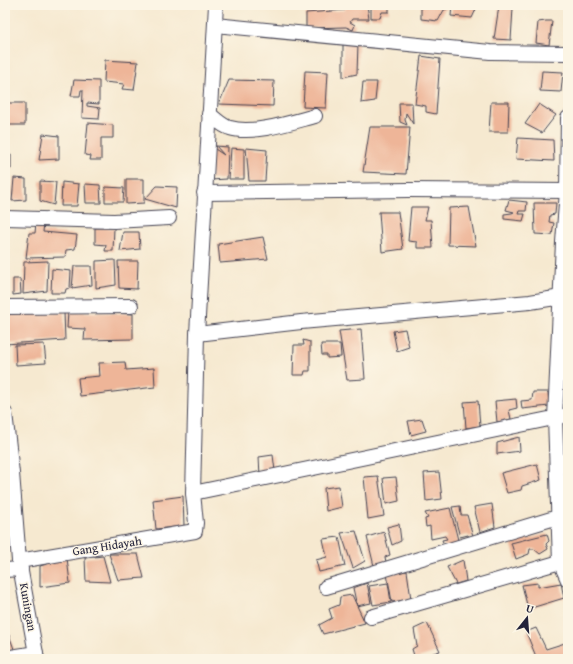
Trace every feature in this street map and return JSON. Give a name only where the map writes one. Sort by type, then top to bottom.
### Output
[{"type":"street","points":[[216,5],[197,334],[193,493],[562,416]]},
{"type":"street","points":[[215,25],[490,52],[568,53]]},
{"type":"street","points":[[209,114],[229,128],[247,130],[282,125],[315,116]]},
{"type":"street","points":[[568,118],[562,416],[564,515],[560,562],[568,580]]},
{"type":"street","points":[[204,193],[408,190],[567,191]]},
{"type":"street","points":[[5,218],[114,220],[169,218]]},
{"type":"street","points":[[197,334],[308,321],[530,302],[564,296]]},
{"type":"street","points":[[5,307],[132,306]]},
{"type":"street","name":"Kuningan","points":[[5,413],[8,462],[20,565],[37,656]]},
{"type":"street","name":"Gang Hidayah","points":[[5,570],[20,565],[194,531],[196,523],[193,493]]},
{"type":"street","points":[[326,587],[564,515]]},
{"type":"street","points":[[370,618],[560,562]]},
{"type":"street","points":[[5,658],[37,656]]},
{"type":"building","points":[[345,5],[367,5],[369,19],[352,19],[350,22],[355,25],[353,30],[346,27],[306,28],[306,13],[345,10]]},
{"type":"building","points":[[371,5],[389,5],[389,12],[382,12],[380,18],[371,18]]},
{"type":"building","points":[[421,5],[447,5],[447,9],[444,10],[438,21],[421,19]]},
{"type":"building","points":[[452,5],[478,5],[472,18],[451,16]]},
{"type":"building","points":[[508,5],[513,8],[511,40],[494,39],[499,6]]},
{"type":"building","points":[[552,21],[549,45],[536,43],[538,22]]},
{"type":"building","points":[[343,43],[358,43],[357,74],[343,77]]},
{"type":"building","points":[[421,56],[440,59],[436,114],[426,112],[426,106],[415,104]]},
{"type":"building","points":[[105,60],[138,62],[134,90],[122,89],[124,84],[104,82]]},
{"type":"building","points":[[305,71],[328,72],[326,108],[303,107]]},
{"type":"building","points":[[542,71],[563,72],[561,92],[540,91]]},
{"type":"building","points":[[74,80],[99,81],[99,104],[87,103],[87,106],[100,108],[99,119],[82,118],[83,90],[81,90],[80,96],[71,96]]},
{"type":"building","points":[[229,80],[274,81],[273,106],[219,104]]},
{"type":"building","points":[[363,82],[377,82],[375,101],[361,103]]},
{"type":"building","points":[[491,102],[509,102],[508,132],[489,132]]},
{"type":"building","points":[[7,103],[25,103],[25,125],[5,125],[5,109],[8,108]]},
{"type":"building","points":[[399,103],[412,103],[413,124],[406,113],[405,120],[407,125],[400,122]]},
{"type":"building","points":[[539,104],[556,115],[542,133],[525,124]]},
{"type":"building","points":[[88,123],[113,125],[113,138],[101,138],[101,160],[90,160],[91,156],[85,155]]},
{"type":"building","points":[[370,127],[410,127],[406,174],[363,172]]},
{"type":"building","points":[[43,134],[59,136],[59,159],[39,160]]},
{"type":"building","points":[[518,138],[553,140],[554,161],[516,159]]},
{"type":"building","points":[[216,146],[228,147],[227,179],[211,180],[212,147],[224,155]]},
{"type":"building","points":[[231,148],[244,149],[244,179],[229,179]]},
{"type":"building","points":[[246,148],[267,150],[265,181],[249,181]]},
{"type":"building","points":[[5,155],[11,155],[11,169],[5,168]]},
{"type":"building","points":[[14,178],[26,179],[26,200],[12,201]]},
{"type":"building","points":[[126,179],[144,179],[144,203],[126,204]]},
{"type":"building","points":[[40,181],[56,182],[54,205],[40,201]]},
{"type":"building","points":[[62,182],[79,184],[77,206],[61,206]]},
{"type":"building","points":[[85,184],[100,185],[101,203],[86,203]]},
{"type":"building","points":[[157,186],[177,187],[176,208],[145,199]]},
{"type":"building","points":[[105,187],[124,188],[123,202],[105,202]]},
{"type":"building","points":[[509,200],[527,202],[526,211],[519,211],[518,214],[525,214],[523,221],[504,219],[504,214],[514,212],[506,210]]},
{"type":"building","points":[[534,203],[556,203],[555,214],[550,215],[549,222],[554,223],[552,235],[535,234]]},
{"type":"building","points":[[411,207],[428,207],[425,220],[431,220],[433,248],[417,248],[417,242],[408,241]]},
{"type":"building","points":[[469,207],[476,246],[448,245],[449,208]]},
{"type":"building","points":[[379,212],[398,212],[403,249],[382,252]]},
{"type":"building","points":[[36,223],[44,223],[43,232],[77,235],[75,249],[66,250],[65,257],[26,258],[29,233],[35,233]]},
{"type":"building","points":[[95,228],[114,228],[113,251],[105,251],[106,245],[95,244]]},
{"type":"building","points":[[123,232],[139,232],[140,249],[120,251]]},
{"type":"building","points":[[263,237],[268,259],[220,263],[218,244]]},
{"type":"building","points":[[115,260],[116,285],[96,288],[96,261]]},
{"type":"building","points":[[48,261],[47,291],[23,294],[24,262]]},
{"type":"building","points":[[118,261],[138,261],[137,289],[119,288]]},
{"type":"building","points":[[74,266],[91,266],[92,285],[72,288]]},
{"type":"building","points":[[52,269],[71,271],[70,288],[66,289],[65,293],[51,293]]},
{"type":"building","points":[[13,279],[20,279],[21,294],[13,295]]},
{"type":"building","points":[[68,311],[133,314],[133,339],[84,340],[85,329],[67,328]]},
{"type":"building","points":[[64,312],[65,340],[5,344],[5,314]]},
{"type":"building","points":[[361,329],[365,379],[347,380],[339,331]]},
{"type":"building","points":[[405,329],[409,347],[397,351],[393,331]]},
{"type":"building","points":[[303,340],[310,342],[310,371],[305,371],[304,375],[293,375],[294,345],[304,345]]},
{"type":"building","points":[[44,344],[46,363],[16,365],[15,345]]},
{"type":"building","points":[[321,344],[340,344],[341,357],[327,358],[327,355],[322,355]]},
{"type":"building","points":[[125,362],[126,370],[154,368],[155,387],[80,396],[78,378],[100,376],[99,363]]},
{"type":"building","points":[[533,392],[548,392],[549,406],[522,409],[521,401],[532,400]]},
{"type":"building","points":[[516,399],[517,408],[509,410],[511,419],[497,422],[495,401]]},
{"type":"building","points":[[478,401],[480,426],[466,428],[464,402]]},
{"type":"building","points":[[422,419],[426,431],[411,435],[408,421]]},
{"type":"building","points":[[519,437],[520,451],[497,454],[497,443]]},
{"type":"building","points":[[273,455],[275,471],[260,476],[259,457]]},
{"type":"building","points":[[537,464],[541,480],[522,486],[521,490],[507,493],[501,473]]},
{"type":"building","points":[[439,472],[442,499],[426,501],[424,473]]},
{"type":"building","points":[[378,476],[384,516],[368,519],[364,477]]},
{"type":"building","points":[[396,477],[399,501],[386,504],[383,478]]},
{"type":"building","points":[[339,486],[342,507],[326,511],[324,488]]},
{"type":"building","points":[[183,496],[184,526],[156,529],[153,500]]},
{"type":"building","points":[[492,504],[495,527],[480,532],[474,507]]},
{"type":"building","points":[[460,506],[461,515],[467,515],[473,536],[469,537],[468,535],[460,537],[452,507]]},
{"type":"building","points":[[450,508],[459,544],[446,549],[442,540],[447,539],[445,536],[431,539],[430,526],[426,527],[425,519],[428,518],[425,513]]},
{"type":"building","points":[[399,524],[401,541],[392,545],[387,527]]},
{"type":"building","points":[[356,531],[365,561],[353,568],[341,533]]},
{"type":"building","points":[[384,532],[390,555],[385,557],[386,562],[374,566],[367,537]]},
{"type":"building","points":[[547,534],[549,541],[546,544],[548,549],[540,554],[534,549],[530,549],[529,554],[516,559],[511,543]]},
{"type":"building","points":[[339,537],[345,566],[319,572],[316,560],[327,557],[323,539]]},
{"type":"building","points":[[109,554],[138,554],[144,578],[118,580]]},
{"type":"building","points":[[103,556],[110,582],[86,581],[85,558]]},
{"type":"building","points":[[67,558],[70,583],[40,587],[40,566]]},
{"type":"building","points":[[463,560],[466,581],[456,584],[447,567]]},
{"type":"building","points":[[407,571],[411,599],[392,602],[387,574]]},
{"type":"building","points":[[367,583],[371,603],[357,606],[353,588]]},
{"type":"building","points":[[388,583],[391,602],[373,605],[369,586]]},
{"type":"building","points":[[538,583],[538,587],[561,583],[564,598],[528,609],[522,585]]},
{"type":"building","points":[[352,595],[365,623],[323,634],[319,625],[332,618],[329,609],[339,605],[340,597]]},
{"type":"building","points":[[427,623],[440,651],[415,659],[412,649],[417,646],[414,629]]},
{"type":"building","points":[[536,628],[546,649],[568,642],[568,654],[550,659],[537,659],[526,632]]},
{"type":"building","points":[[5,635],[9,635],[14,649],[5,651]]}]
